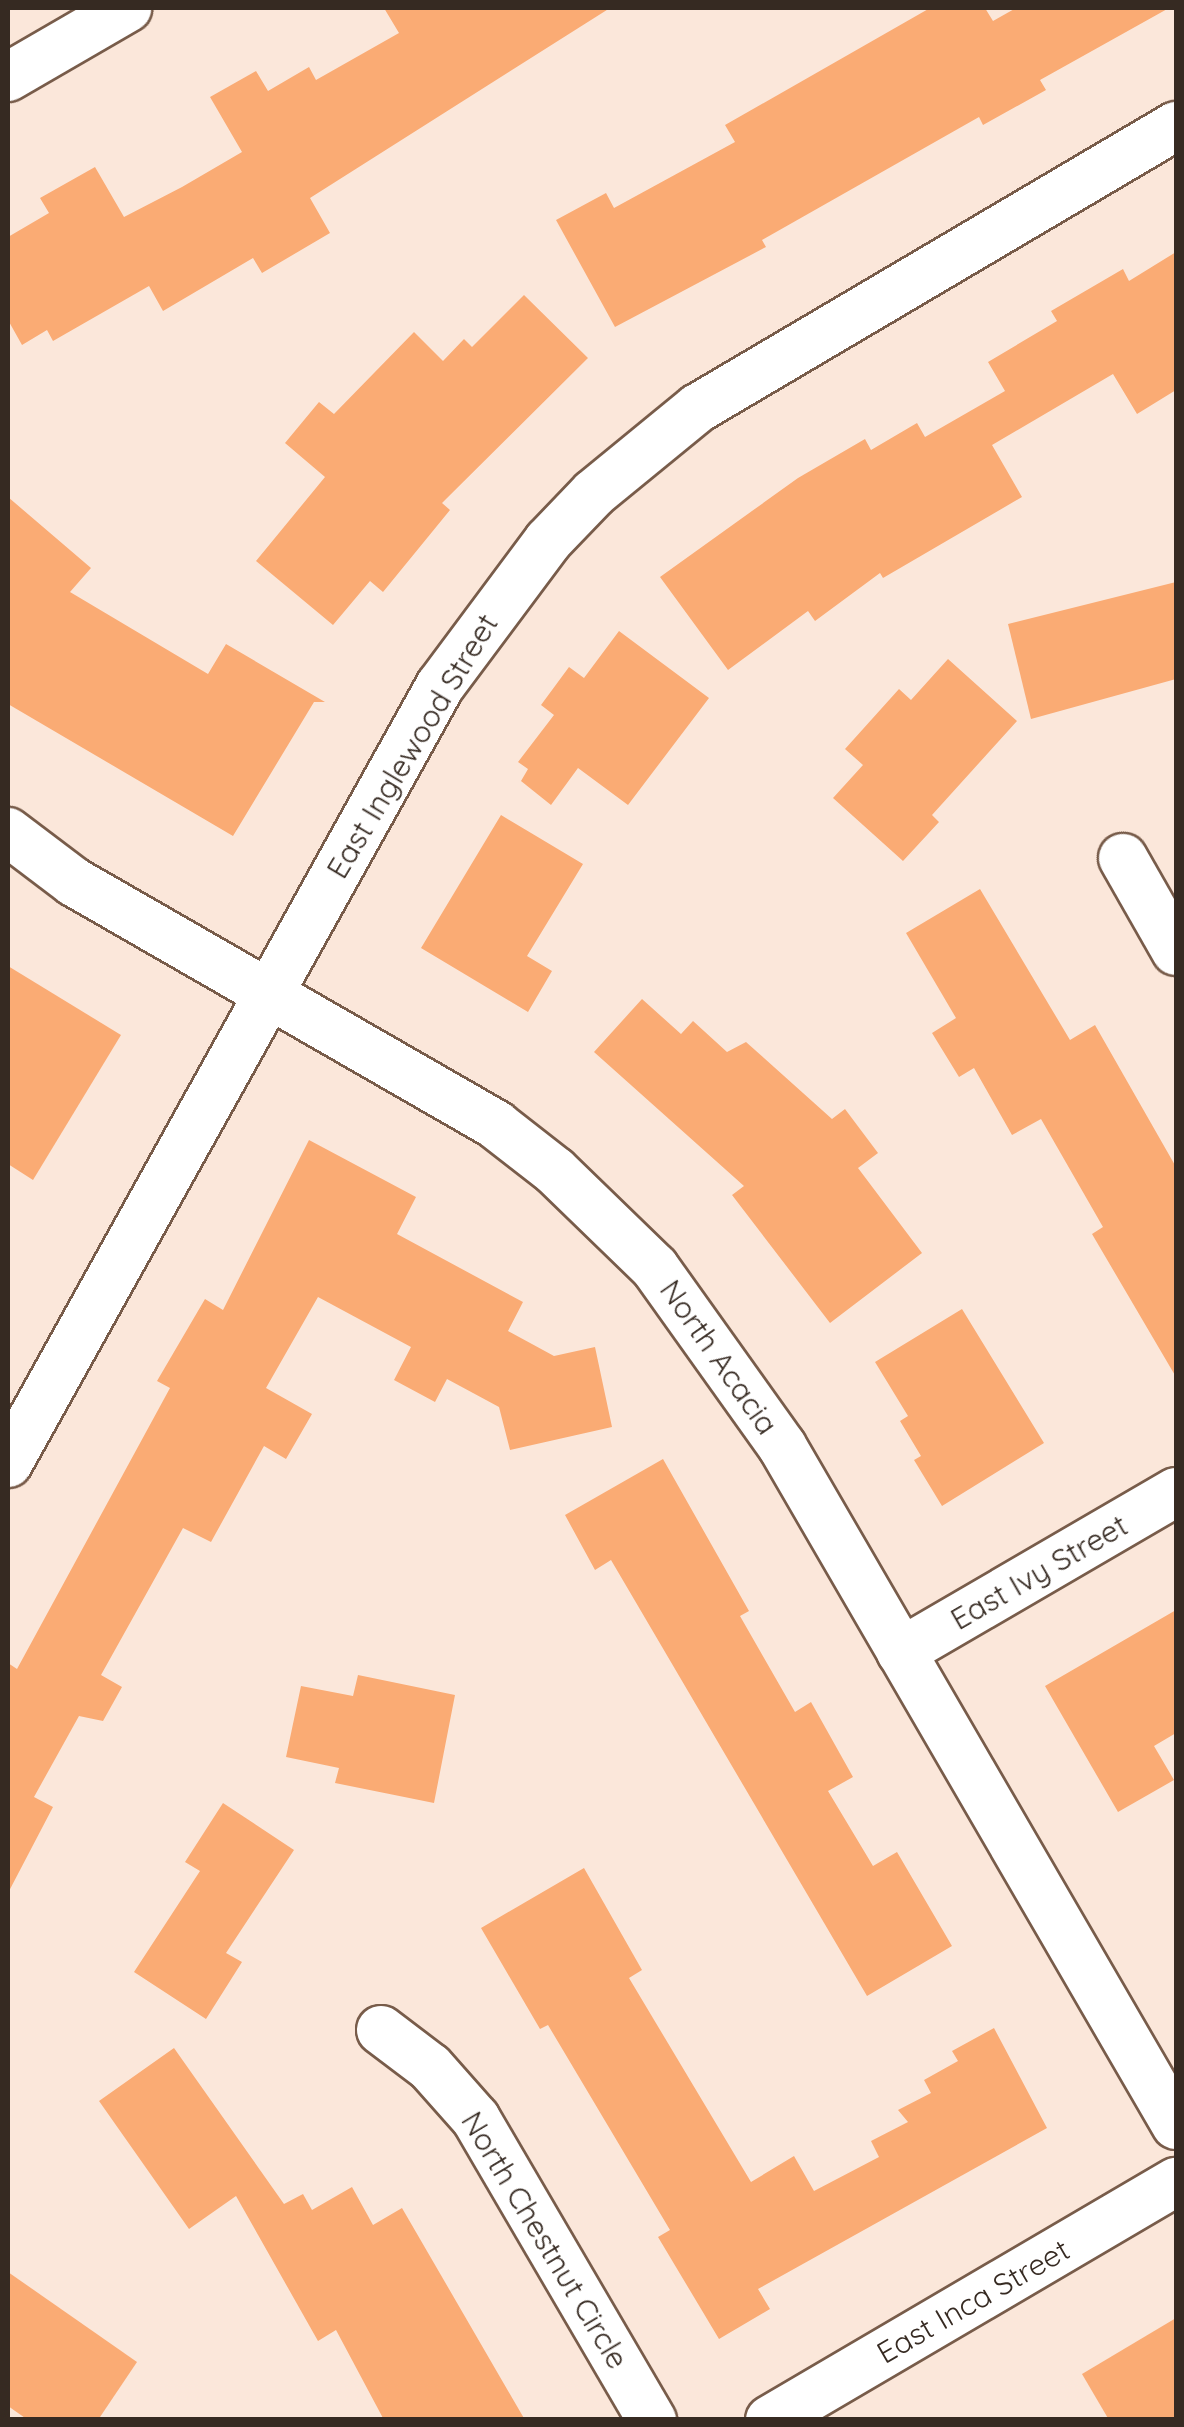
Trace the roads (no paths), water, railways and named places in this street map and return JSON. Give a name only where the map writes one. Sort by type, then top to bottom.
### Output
[{"type":"street","points":[[14,58],[128,8]]},
{"type":"street","name":"East Inglewood Street","points":[[8,1463],[440,686],[510,585],[594,492],[727,390],[1176,126]]},
{"type":"street","name":"North Acacia","points":[[8,832],[74,882],[270,991],[496,1125],[556,1171],[656,1268],[744,1385],[1176,2125]]},
{"type":"street","points":[[1123,858],[1176,952]]},
{"type":"street","name":"East Ivy Street","points":[[901,1652],[1176,1492]]},
{"type":"street","name":"North Chestnut Circle","points":[[381,2030],[430,2067],[476,2119],[652,2420]]},
{"type":"street","name":"East Inca Street","points":[[770,2420],[1176,2182]]}]
